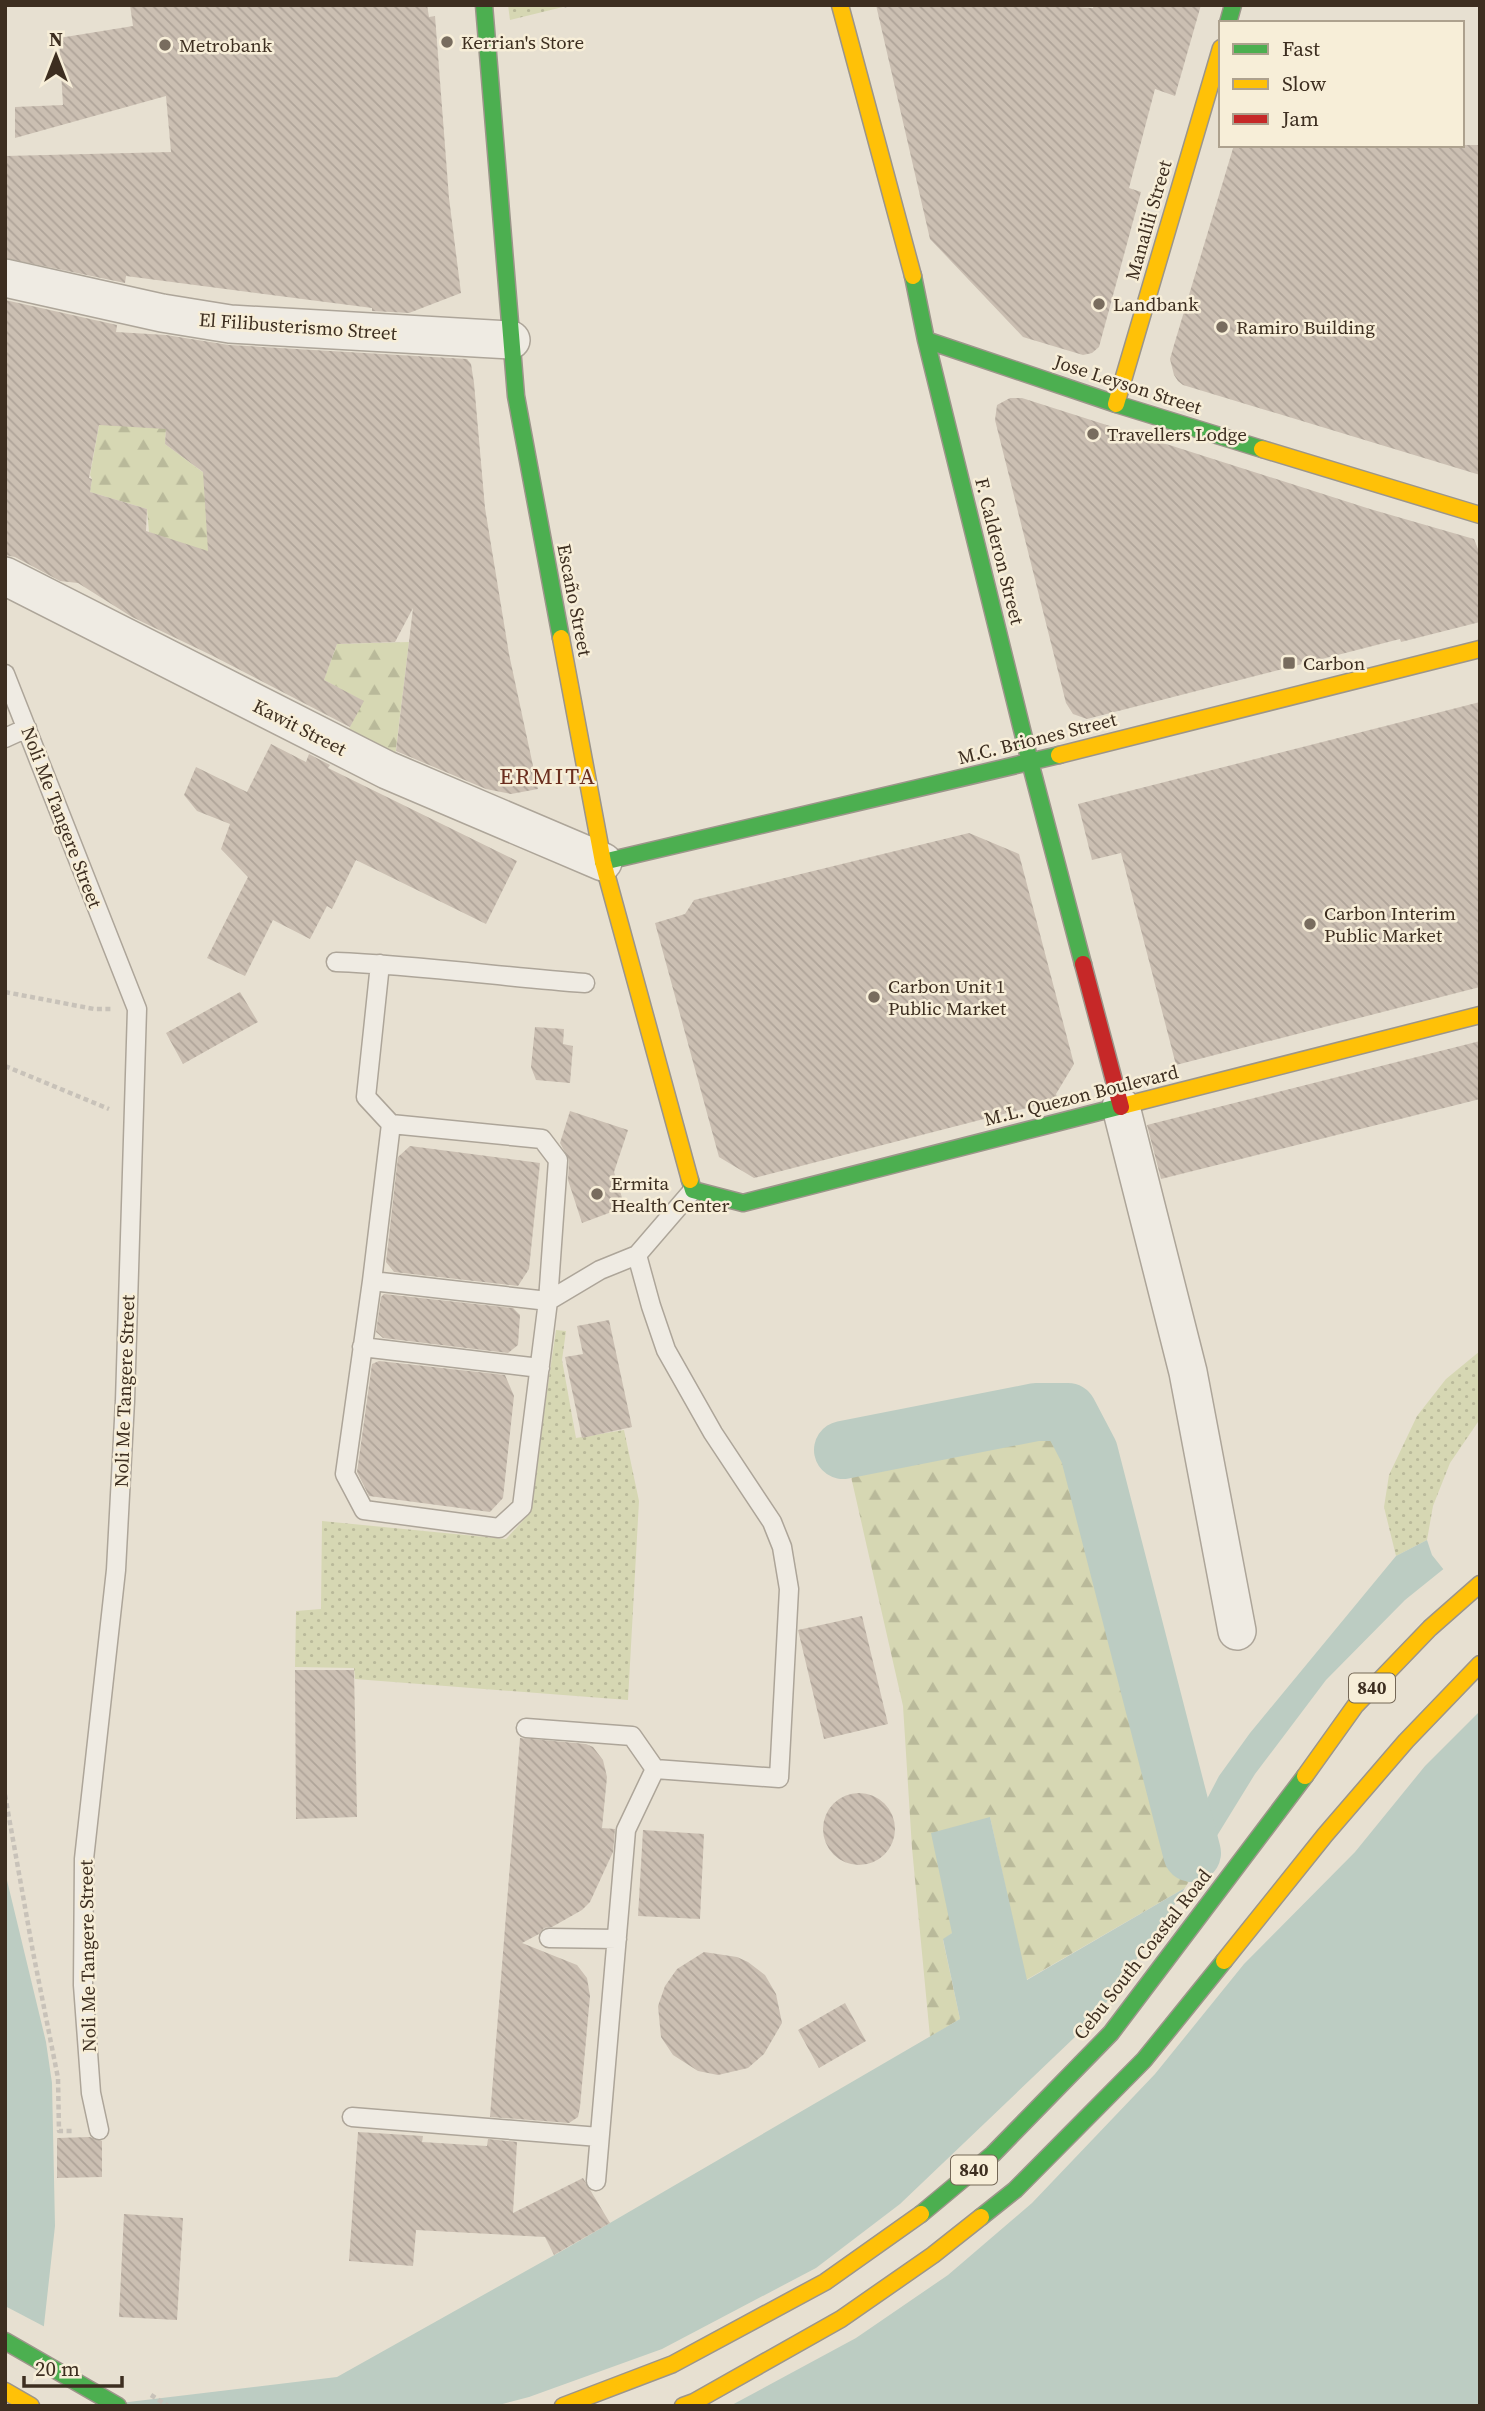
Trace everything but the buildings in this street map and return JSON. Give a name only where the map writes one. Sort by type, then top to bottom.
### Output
[{"type":"main road","name":"Escaño Street","points":[[484,5],[516,396],[603,862],[693,1190]]},
{"type":"main road","name":"F. Calderon Street","points":[[840,5],[920,303],[926,340],[1030,762],[1121,1107]]},
{"type":"main road","name":"Manalili Street","points":[[1116,404],[1219,55]]},
{"type":"main road","name":"Jose Leyson Street","points":[[926,340],[1116,404],[1480,514]]},
{"type":"main road","name":"M.C. Briones Street","points":[[603,862],[1030,762],[1480,649]]},
{"type":"main road","name":"M.L. Quezon Boulevard","points":[[693,1190],[743,1203],[1480,1015]]},
{"type":"main road","name":"Cebu South Coastal Road","points":[[563,2406],[673,2364],[825,2282],[909,2224],[993,2154],[1111,2033],[1283,1808],[1355,1706],[1430,1628],[1480,1584]]},
{"type":"main road","name":"840","points":[[683,2406],[841,2319],[933,2255],[1016,2190],[1144,2060],[1325,1835],[1406,1741],[1480,1664]]},
{"type":"main road","points":[[5,2341],[118,2406]]},
{"type":"main road","points":[[5,2391],[31,2406]]},
{"type":"street","name":"El Filibusterismo Street","points":[[5,278],[162,313],[230,324],[511,340]]},
{"type":"street","name":"Kawit Street","points":[[5,576],[387,771],[603,862]]},
{"type":"street","points":[[1121,1107],[1188,1372],[1237,1631]]},
{"type":"lane","name":"Noli Me Tangere Street","points":[[5,674],[137,1009],[125,1401],[116,1570],[84,1859],[83,1985],[91,2093],[99,2130]]},
{"type":"lane","points":[[5,738],[27,728]]},
{"type":"lane","points":[[336,962],[585,983]]},
{"type":"lane","points":[[380,964],[366,1097],[391,1124],[542,1139],[558,1160],[548,1301],[522,1507],[499,1528],[364,1510],[345,1474],[391,1124]]},
{"type":"lane","points":[[372,1281],[548,1301],[600,1270],[637,1255],[693,1190]]},
{"type":"lane","points":[[637,1255],[666,1350],[713,1433],[772,1522],[782,1547],[789,1589],[779,1778],[655,1769]]},
{"type":"lane","points":[[362,1347],[540,1368]]},
{"type":"lane","points":[[526,1728],[632,1736],[655,1769]]},
{"type":"lane","points":[[596,2181],[625,1830],[655,1769]]},
{"type":"lane","points":[[549,1938],[617,1939]]},
{"type":"lane","points":[[352,2117],[599,2137]]},
{"type":"path","points":[[5,992],[94,1009],[137,1009]]},
{"type":"path","points":[[5,1066],[132,1119]]},
{"type":"path","points":[[5,1795],[58,2078],[59,2131],[99,2130]]},
{"type":"green space","points":[[508,5],[571,5],[510,20]]},
{"type":"green space","points":[[105,393],[166,429],[165,444],[216,482],[218,522],[203,566],[192,549],[149,532],[147,509],[90,492],[90,475]]},
{"type":"green space","points":[[409,642],[395,757],[349,729],[363,701],[324,680],[337,644]]},
{"type":"green space","points":[[556,1330],[566,1331],[562,1360],[576,1438],[624,1430],[639,1501],[628,1700],[355,1679],[354,1668],[295,1667],[296,1611],[321,1609],[322,1521],[506,1539],[529,1514]]},
{"type":"green space","points":[[1480,1351],[1480,1419],[1450,1463],[1433,1506],[1427,1540],[1396,1556],[1384,1507],[1389,1475],[1417,1416],[1446,1379]]},
{"type":"green space","points":[[1066,1424],[1190,1885],[1026,1980],[990,1817],[952,1933],[943,1940],[960,2019],[930,2037],[912,1848],[903,1706],[847,1459]]},
{"type":"shaded area","points":[[1427,1540],[1432,1555],[1480,1615],[1480,2406],[95,2406],[337,2377],[567,2248],[960,2019],[943,1939],[952,1933],[931,1833],[990,1817],[1027,1980],[1190,1885],[1192,1853],[1207,1799],[1219,1776],[1250,1733],[1396,1556]]},
{"type":"shaded area","points":[[5,1872],[46,2042],[52,2083],[55,2226],[35,2406],[5,2406]]},
{"type":"pier","points":[[1446,1567],[1480,1609],[1480,1711],[1425,1766],[1355,1852],[1244,1964],[1155,2074],[1032,2203],[948,2275],[856,2338],[730,2406],[495,2406],[529,2397],[662,2349],[816,2268],[900,2204],[1097,2016],[1175,1904],[1255,1774],[1326,1680],[1405,1600]]},
{"type":"pier","points":[[5,2306],[47,2328],[39,2406],[5,2406]]},
{"type":"waterway","points":[[843,1450],[1036,1412],[1068,1412],[1089,1452],[1192,1853]]},
{"type":"traffic: fast","points":[[484,5],[516,396],[561,638]]},
{"type":"traffic: fast","points":[[1229,21],[1233,5]]},
{"type":"traffic: fast","points":[[913,276],[926,340],[1030,762],[1083,964]]},
{"type":"traffic: fast","points":[[926,340],[1116,404],[1262,449]]},
{"type":"traffic: fast","points":[[603,862],[1059,755]]},
{"type":"traffic: fast","points":[[690,1180],[693,1190],[743,1203],[1126,1105]]},
{"type":"traffic: fast","points":[[921,2214],[993,2154],[1111,2033],[1305,1776]]},
{"type":"traffic: fast","points":[[981,2217],[1015,2190],[1144,2060],[1224,1961]]},
{"type":"traffic: fast","points":[[5,2341],[118,2406]]},
{"type":"traffic: slow","points":[[840,5],[913,276]]},
{"type":"traffic: slow","points":[[1116,404],[1219,55]]},
{"type":"traffic: slow","points":[[1262,449],[1480,515]]},
{"type":"traffic: slow","points":[[561,638],[603,862],[690,1180]]},
{"type":"traffic: slow","points":[[1059,755],[1480,649]]},
{"type":"traffic: slow","points":[[1126,1105],[1480,1015]]},
{"type":"traffic: slow","points":[[1305,1776],[1355,1706],[1430,1628],[1480,1584]]},
{"type":"traffic: slow","points":[[1224,1961],[1325,1835],[1406,1741],[1480,1664]]},
{"type":"traffic: slow","points":[[563,2406],[673,2364],[825,2282],[921,2214]]},
{"type":"traffic: slow","points":[[683,2406],[841,2319],[933,2255],[981,2217]]},
{"type":"traffic: slow","points":[[5,2391],[31,2406]]},
{"type":"traffic: jam","points":[[1083,964],[1121,1107]]},
{"type":"place","name":"Kerrian's Store","points":[[447,42]]},
{"type":"place","name":"Metrobank","points":[[165,45]]},
{"type":"place","name":"Landbank","points":[[1099,304]]},
{"type":"place","name":"Ramiro Building","points":[[1222,327]]},
{"type":"place","name":"Travellers Lodge","points":[[1093,434]]},
{"type":"place","name":"Carbon","points":[[1289,663]]},
{"type":"place","name":"Carbon Interim Public Market","points":[[1310,924]]},
{"type":"place","name":"Carbon Unit 1 Public Market","points":[[874,997]]},
{"type":"place","name":"Ermita Health Center","points":[[597,1194]]},
{"type":"district","name":"ERMITA","points":[[548,776]]}]
